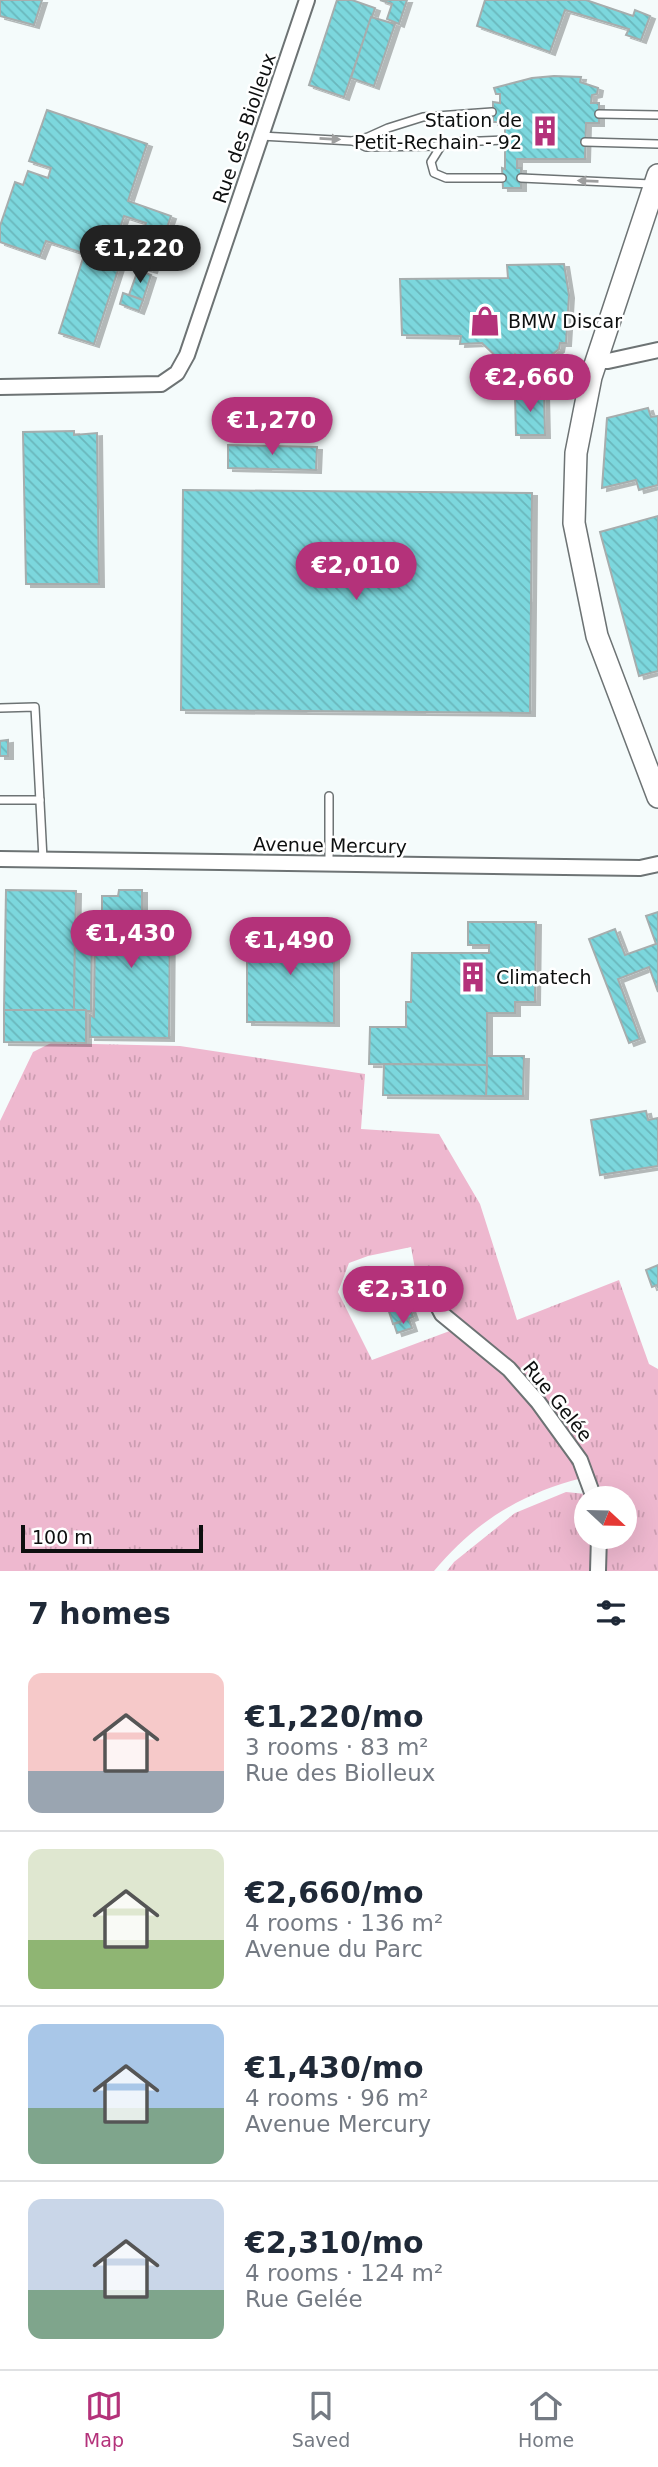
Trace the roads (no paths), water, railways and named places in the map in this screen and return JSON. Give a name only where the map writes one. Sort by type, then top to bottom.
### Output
[{"type":"street","name":"Rue des Biolleux","points":[[0,387],[161,384],[177,373],[187,355],[307,0]]},
{"type":"street","points":[[657,180],[596,361],[576,453],[574,523],[597,636],[658,797]]},
{"type":"street","points":[[596,361],[658,350]]},
{"type":"street","name":"Avenue Mercury","points":[[0,859],[640,868],[658,864]]},
{"type":"street","name":"Rue Gelée","points":[[422,1276],[442,1314],[509,1370],[538,1402],[580,1460],[590,1486]]},
{"type":"street","points":[[598,1571],[599,1549]]},
{"type":"lane","points":[[261,136],[352,141],[423,117],[492,112]]},
{"type":"lane","points":[[599,114],[658,115]]},
{"type":"lane","points":[[352,141],[366,147],[441,146],[457,142],[505,140]]},
{"type":"lane","points":[[585,142],[658,144]]},
{"type":"lane","points":[[441,146],[431,162],[433,173],[446,178],[502,178]]},
{"type":"lane","points":[[521,178],[657,180]]},
{"type":"lane","points":[[0,708],[35,708],[43,860]]},
{"type":"lane","points":[[329,796],[329,865]]},
{"type":"lane","points":[[0,800],[40,800]]},
{"type":"place","name":"Station de Petit-Rechain - 92","points":[[545,131]]},
{"type":"place","name":"BMW Discar","points":[[485,321]]},
{"type":"place","name":"Climatech","points":[[473,977]]}]
